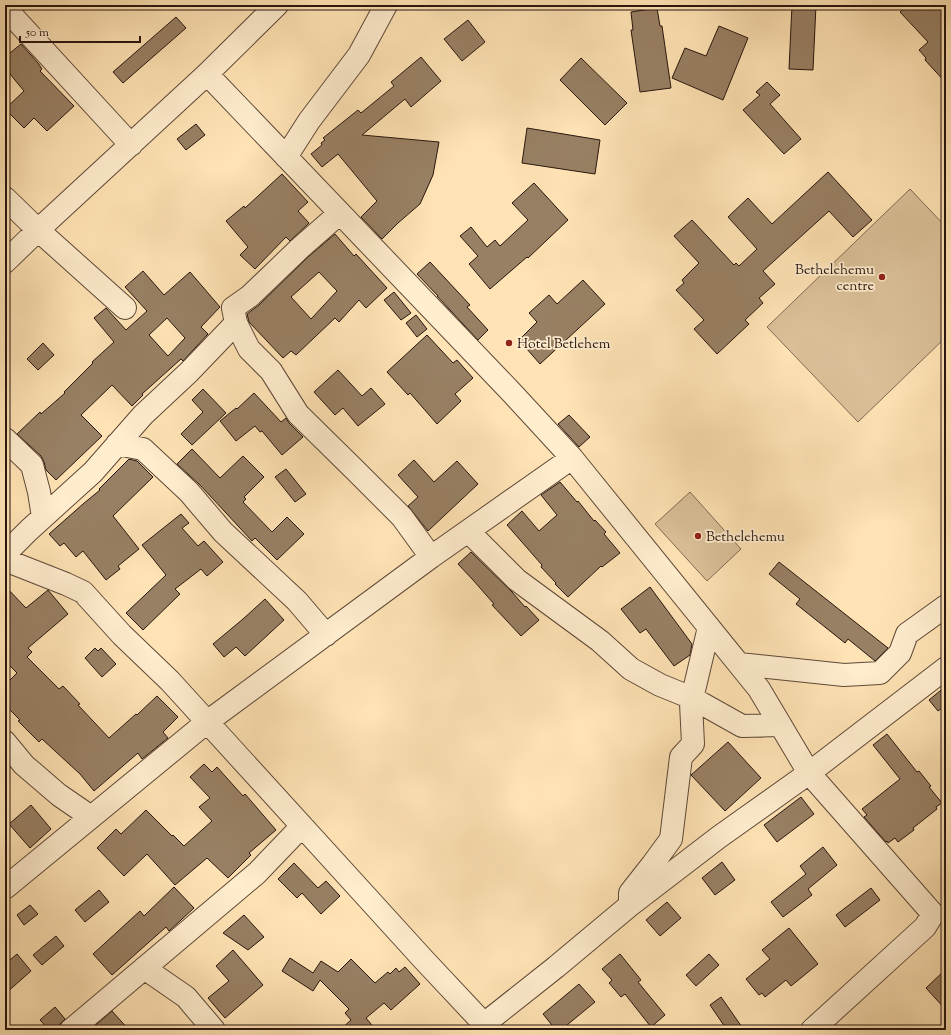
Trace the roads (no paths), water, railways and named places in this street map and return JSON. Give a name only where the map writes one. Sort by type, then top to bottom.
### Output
[{"type":"street","points":[[5,262],[207,74],[277,5]]},
{"type":"street","points":[[286,157],[309,120],[359,55],[386,5]]},
{"type":"street","points":[[5,8],[131,144]]},
{"type":"street","points":[[207,74],[513,394],[572,458],[759,689],[809,773],[933,914],[925,927]]},
{"type":"street","points":[[5,198],[38,230],[125,308]]},
{"type":"street","points":[[340,213],[300,248],[250,296],[234,308],[236,323],[249,349],[271,371],[298,414],[402,517],[431,557]]},
{"type":"street","points":[[5,554],[93,472],[142,415],[189,372],[236,323]]},
{"type":"street","points":[[5,439],[32,465],[39,492],[43,517]]},
{"type":"street","points":[[117,444],[143,449],[189,492],[223,532],[297,601],[326,635]]},
{"type":"street","points":[[5,888],[207,722],[431,557],[572,458]]},
{"type":"street","points":[[468,531],[517,580],[600,641],[630,669],[660,685],[692,698],[742,726],[780,725]]},
{"type":"street","points":[[5,560],[84,592],[122,634],[170,681],[484,1024],[556,967],[629,906],[719,837],[809,773],[946,668]]},
{"type":"street","points":[[739,664],[844,675],[880,673],[900,653],[907,634],[946,606]]},
{"type":"street","points":[[629,906],[630,893],[671,839],[682,757],[693,744],[691,703],[709,627]]},
{"type":"street","points":[[5,742],[24,765],[59,795],[92,817]]},
{"type":"street","points":[[71,1030],[258,874],[302,826]]},
{"type":"street","points":[[812,1030],[946,908]]},
{"type":"street","points":[[144,968],[186,997],[214,1030]]},
{"type":"place","name":"Bethelehemu centre","points":[[882,277]]},
{"type":"place","name":"Hotel Betlehem","points":[[509,343]]},
{"type":"place","name":"Bethelehemu","points":[[698,536]]}]
